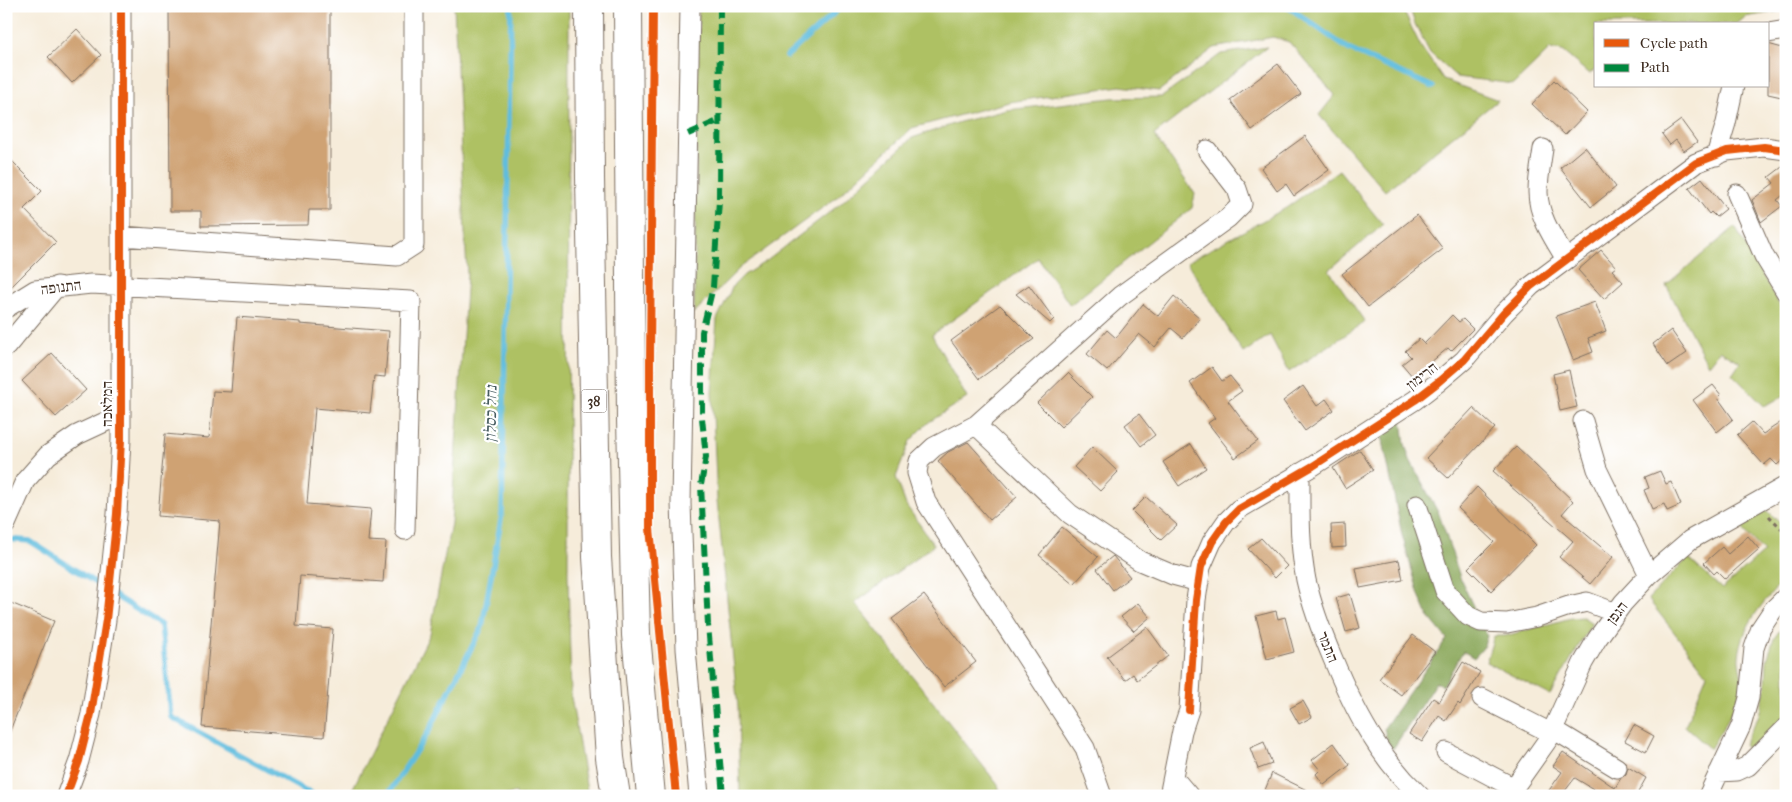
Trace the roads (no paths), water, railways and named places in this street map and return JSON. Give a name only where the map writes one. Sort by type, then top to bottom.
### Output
[{"type":"highway","name":"38","points":[[589,6],[597,557],[610,758],[616,796]]},
{"type":"highway","points":[[628,6],[631,419],[636,635],[651,796]]},
{"type":"street","name":"המלאכה","points":[[66,796],[79,761],[91,714],[106,620],[117,514],[120,415],[121,6]]},
{"type":"street","points":[[121,236],[397,256],[414,245],[414,6]]},
{"type":"street","points":[[690,6],[681,503],[686,649],[698,796]]},
{"type":"street","points":[[1770,33],[1786,30]]},
{"type":"street","points":[[1716,156],[1734,88]]},
{"type":"street","name":"הרימון","points":[[1170,788],[1182,731],[1189,710],[1196,600],[1201,568],[1212,542],[1226,522],[1239,510],[1415,400],[1437,384],[1464,360],[1504,313],[1531,286],[1696,163],[1727,151],[1764,147],[1786,150]]},
{"type":"street","points":[[1543,149],[1538,192],[1541,207],[1548,228],[1566,259]]},
{"type":"street","points":[[1102,796],[1085,748],[926,502],[917,473],[919,461],[934,447],[976,425],[1120,296],[1228,218],[1242,204],[1237,189],[1208,150]]},
{"type":"street","points":[[1736,194],[1764,256],[1786,292]]},
{"type":"street","name":"התנופה","points":[[6,308],[35,290],[57,286],[91,284],[121,284],[410,301],[405,530]]},
{"type":"street","points":[[6,347],[57,286]]},
{"type":"street","name":"המלאכה","points":[[6,524],[25,481],[48,455],[77,435],[120,415]]},
{"type":"street","points":[[1583,421],[1598,469],[1649,575]]},
{"type":"street","points":[[976,425],[1070,514],[1140,561],[1173,575],[1199,582]]},
{"type":"street","name":"התמר","points":[[1300,473],[1300,526],[1306,579],[1320,628],[1360,718],[1384,757],[1401,778],[1420,796]]},
{"type":"street","name":"הגפן","points":[[1511,792],[1552,731],[1583,663],[1616,613],[1649,575],[1690,540],[1786,486]]},
{"type":"street","points":[[1417,505],[1445,590],[1468,616],[1481,622],[1507,623],[1537,618],[1569,606],[1587,602],[1616,613]]},
{"type":"street","points":[[1708,796],[1741,726],[1749,698],[1754,648],[1761,628],[1772,610],[1786,598]]},
{"type":"street","points":[[1482,698],[1552,731],[1617,768]]},
{"type":"street","points":[[1719,772],[1737,771],[1748,766],[1786,728]]},
{"type":"street","points":[[1446,752],[1511,792]]},
{"type":"street","points":[[1170,788],[1178,783],[1189,796]]},
{"type":"waterway","name":"נחל כסלון","points":[[387,796],[429,731],[482,627],[502,514],[511,6]]},
{"type":"waterway","points":[[787,56],[842,6]]},
{"type":"waterway","points":[[1287,6],[1348,49],[1433,87]]},
{"type":"waterway","points":[[6,539],[30,541],[105,589]]},
{"type":"waterway","points":[[112,594],[161,625],[171,717],[315,796]]}]
